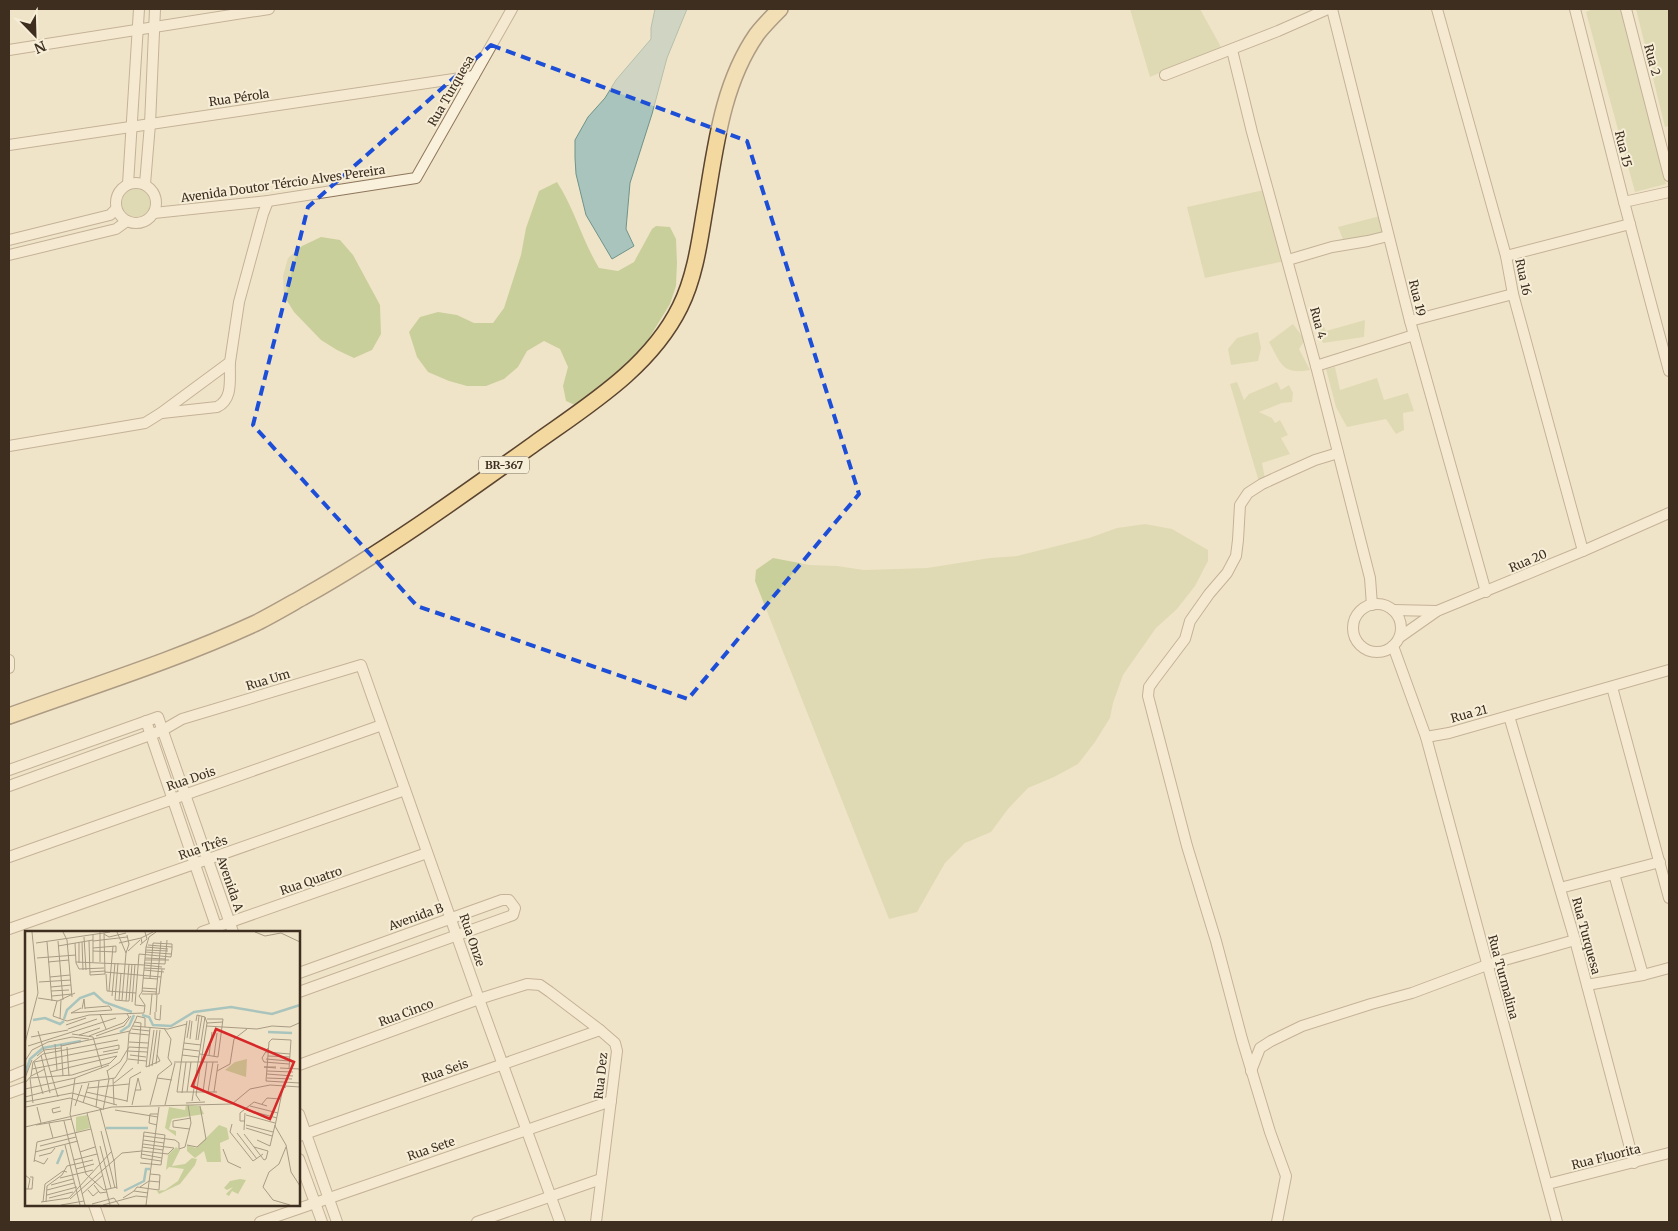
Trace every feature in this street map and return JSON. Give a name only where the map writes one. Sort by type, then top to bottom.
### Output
[{"type":"main road","name":"BR-367","points":[[9,716],[183,654],[258,622],[344,574],[454,502],[604,394],[644,358],[665,331],[680,307],[690,280],[701,233],[719,126],[734,76],[758,34],[780,9]]},
{"type":"street","points":[[128,184],[139,9]]},
{"type":"street","points":[[145,184],[150,124],[155,9]]},
{"type":"street","points":[[9,50],[269,9]]},
{"type":"street","points":[[1165,75],[1232,50],[1330,9]]},
{"type":"street","name":"Rua 19","points":[[1330,9],[1414,336],[1486,592]]},
{"type":"street","name":"Rua 16","points":[[1437,9],[1506,256],[1513,294],[1583,552]]},
{"type":"street","name":"Rua 15","points":[[1575,9],[1669,371]]},
{"type":"street","name":"Rua 2","points":[[1626,9],[1668,163],[1669,176]]},
{"type":"street","name":"Rua Turquesa","points":[[416,178],[474,76],[508,11]]},
{"type":"street","name":"Rua 4","points":[[1232,50],[1370,578],[1372,605]]},
{"type":"street","name":"Rua Pérola","points":[[9,145],[474,76]]},
{"type":"street","name":"Avenida Doutor Tércio Alves Pereira","points":[[9,255],[116,229],[127,221],[135,223],[144,222],[154,213],[268,201],[416,178]]},
{"type":"street","points":[[127,221],[120,216],[116,209],[116,196],[121,188],[128,184],[136,182],[145,184],[151,189],[156,197],[154,213]]},
{"type":"street","points":[[1624,202],[1669,192]]},
{"type":"street","points":[[161,413],[217,407],[223,404],[229,396],[230,362],[239,302],[268,201]]},
{"type":"street","points":[[9,240],[110,215],[116,209]]},
{"type":"street","points":[[1506,256],[1630,224]]},
{"type":"street","points":[[1288,260],[1332,247],[1368,242],[1388,236]]},
{"type":"street","points":[[1410,321],[1513,294]]},
{"type":"street","points":[[1316,366],[1414,336]]},
{"type":"street","points":[[9,446],[145,423],[230,362]]},
{"type":"street","points":[[1277,1222],[1286,1176],[1251,1071],[1216,941],[1187,846],[1148,696],[1154,680],[1186,639],[1190,621],[1227,573],[1236,556],[1240,505],[1248,493],[1262,484],[1293,470],[1338,453]]},
{"type":"street","name":"Rua 20","points":[[1400,636],[1437,611],[1583,552],[1669,512]]},
{"type":"street","points":[[1372,605],[1383,605],[1393,610],[1397,614],[1401,625],[1400,636],[1393,646],[1377,652],[1366,649],[1357,641],[1354,631],[1355,619],[1362,610],[1372,605]]},
{"type":"street","points":[[1393,610],[1437,611]]},
{"type":"street","points":[[1393,646],[1426,737]]},
{"type":"street","points":[[9,660],[9,668]]},
{"type":"street","name":"Rua Um","points":[[9,786],[163,730],[182,719],[361,665]]},
{"type":"street","name":"Rua Onze","points":[[361,665],[560,1222]]},
{"type":"street","name":"Rua 21","points":[[1426,737],[1450,733],[1669,670]]},
{"type":"street","points":[[1612,687],[1669,898]]},
{"type":"street","name":"Rua Turquesa","points":[[1509,716],[1575,940],[1634,1163]]},
{"type":"street","points":[[158,717],[163,730]]},
{"type":"street","name":"Rua Um","points":[[9,770],[158,717],[182,719]]},
{"type":"street","points":[[146,721],[218,930]]},
{"type":"street","name":"Rua Dois","points":[[9,857],[382,725]]},
{"type":"street","name":"Avenida A","points":[[163,730],[184,795],[232,927]]},
{"type":"street","name":"Rua Turmalina","points":[[1426,737],[1557,1222]]},
{"type":"street","name":"Rua Três","points":[[9,929],[405,790]]},
{"type":"street","name":"Rua Quatro","points":[[218,930],[232,927],[427,853]]},
{"type":"street","points":[[1560,888],[1660,862]]},
{"type":"street","points":[[1614,874],[1643,975]]},
{"type":"street","name":"Avenida B","points":[[300,973],[506,899],[515,908],[513,915],[300,992]]},
{"type":"street","points":[[1251,1071],[1260,1048],[1302,1026],[1412,993],[1487,965],[1575,940]]},
{"type":"street","points":[[1587,986],[1669,968]]},
{"type":"street","name":"Rua Cinco","points":[[300,1065],[522,985]]},
{"type":"street","name":"Rua Dez","points":[[522,985],[540,986],[615,1043],[617,1051],[596,1222]]},
{"type":"street","points":[[9,1002],[25,996]]},
{"type":"street","name":"Rua Seis","points":[[302,1134],[600,1030]]},
{"type":"street","points":[[9,1077],[25,1070]]},
{"type":"street","points":[[9,1093],[25,1087]]},
{"type":"street","name":"Rua Sete","points":[[260,1222],[611,1101]]},
{"type":"street","points":[[300,1121],[302,1134],[337,1222]]},
{"type":"street","name":"Rua Fluorita","points":[[1548,1184],[1669,1154]]},
{"type":"street","points":[[300,1161],[322,1222]]},
{"type":"street","points":[[484,1221],[601,1179]]},
{"type":"street","points":[[97,1206],[100,1222]]},
{"type":"highlighted area","points":[[491,45],[747,141],[859,494],[688,699],[417,606],[253,425],[308,207]]},
{"type":"green space","points":[[1130,9],[1200,9],[1221,47],[1150,77]]},
{"type":"green space","points":[[1593,9],[1622,9],[1666,184],[1635,192],[1586,12]]},
{"type":"green space","points":[[1636,9],[1669,9],[1669,126],[1665,127]]},
{"type":"green space","points":[[557,182],[569,203],[599,268],[618,271],[634,262],[652,229],[656,226],[670,227],[676,239],[676,286],[670,304],[648,340],[602,388],[577,406],[566,401],[563,386],[568,367],[560,349],[544,341],[527,351],[518,367],[504,379],[486,386],[467,386],[428,372],[417,357],[409,332],[420,317],[438,312],[457,315],[474,323],[493,323],[504,308],[521,255],[526,228],[539,191]]},
{"type":"green space","points":[[136,189],[146,193],[150,203],[146,213],[136,217],[126,213],[122,203],[126,193]]},
{"type":"green space","points":[[1264,190],[1285,261],[1205,278],[1187,207]]},
{"type":"green space","points":[[1380,216],[1385,234],[1344,242],[1338,227]]},
{"type":"green space","points":[[321,237],[340,240],[353,255],[380,305],[381,334],[372,350],[354,358],[321,340],[294,312],[284,296],[283,276],[288,258],[302,246]]},
{"type":"green space","points":[[1318,306],[1326,331],[1365,320],[1364,337],[1323,343],[1309,308]]},
{"type":"green space","points":[[1293,324],[1305,340],[1299,349],[1310,370],[1293,371],[1288,369],[1280,362],[1269,342]]},
{"type":"green space","points":[[1258,332],[1261,348],[1258,361],[1231,365],[1228,349],[1237,338]]},
{"type":"green space","points":[[1335,367],[1340,390],[1377,378],[1384,400],[1408,393],[1414,411],[1403,413],[1404,430],[1396,434],[1386,419],[1347,427],[1336,407],[1326,369]]},
{"type":"green space","points":[[1237,382],[1244,400],[1249,394],[1277,382],[1281,390],[1289,385],[1293,393],[1292,402],[1282,403],[1259,412],[1272,418],[1275,423],[1280,420],[1288,435],[1281,438],[1290,454],[1262,463],[1265,479],[1259,482],[1230,384]]},
{"type":"green space","points":[[1145,524],[1172,529],[1208,550],[1208,561],[1195,586],[1177,609],[1156,628],[1123,675],[1110,718],[1095,742],[1078,764],[1028,788],[1008,809],[991,832],[965,843],[945,863],[917,912],[889,919],[755,581],[756,570],[773,558],[810,565],[864,570],[927,568],[990,558],[1017,556],[1089,538],[1117,528]]},
{"type":"water","points":[[655,9],[687,9],[667,58],[652,114],[630,183],[626,229],[634,246],[612,259],[586,215],[576,174],[575,140],[588,117],[651,39]]}]
